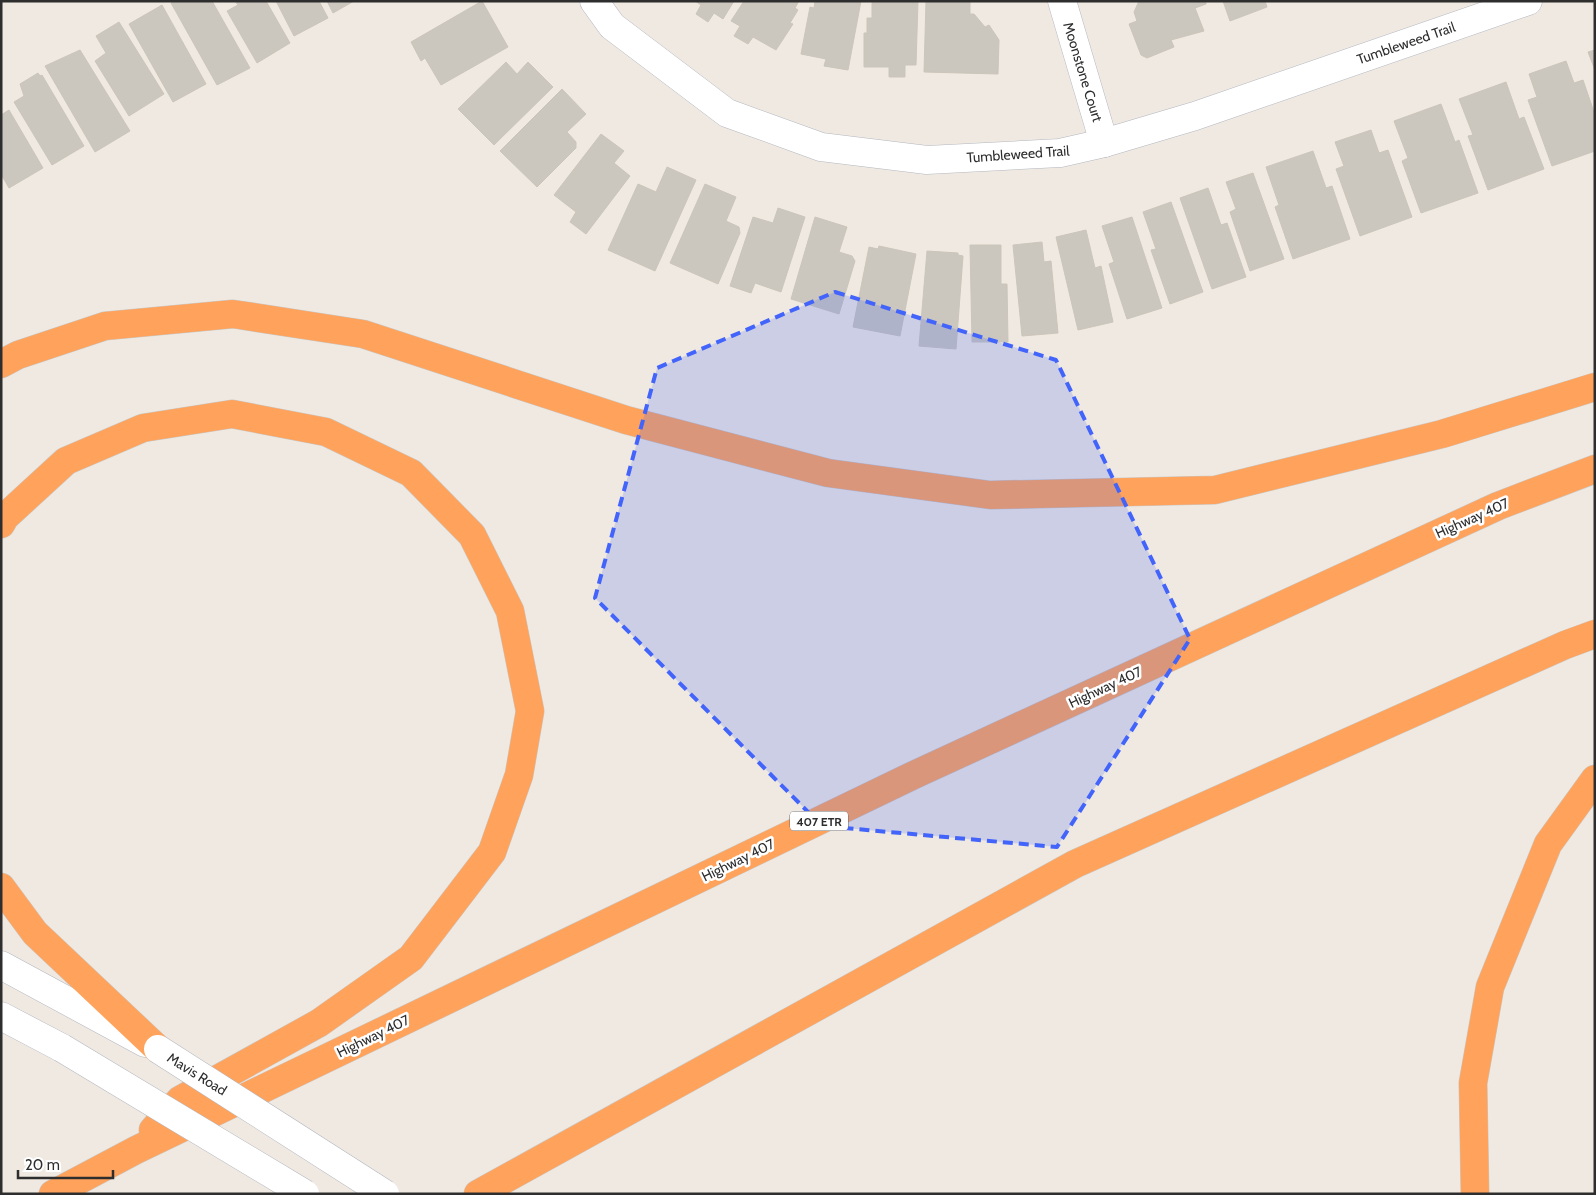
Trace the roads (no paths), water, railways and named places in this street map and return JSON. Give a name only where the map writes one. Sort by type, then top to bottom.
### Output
[{"type":"highway","points":[[1,364],[18,355],[105,326],[233,314],[363,334],[626,420],[828,473],[990,495],[1215,490],[1442,434],[1595,387]]},
{"type":"highway","points":[[1,524],[5,517],[66,461],[143,428],[232,414],[326,432],[411,473],[472,535],[510,610],[530,711],[519,775],[492,852],[411,958],[319,1023],[180,1100],[136,1150]]},
{"type":"highway","name":"Highway 407","points":[[54,1194],[136,1150],[925,770],[1498,506],[1595,469]]},
{"type":"highway","points":[[478,1194],[1075,864],[1565,645],[1595,634]]},
{"type":"highway","points":[[1475,1194],[1473,1083],[1490,987],[1548,844],[1595,779]]},
{"type":"highway","points":[[1,887],[35,933],[158,1049]]},
{"type":"street","name":"Tumbleweed Trail","points":[[594,1],[612,26],[727,113],[820,147],[927,160],[1060,153],[1104,144],[1195,116],[1528,1]]},
{"type":"street","name":"Moonstone Court","points":[[1062,1],[1104,144]]},
{"type":"street","name":"Mavis Road","points":[[1,965],[158,1049],[385,1194]]},
{"type":"street","points":[[1,1016],[62,1048],[305,1194]]}]
